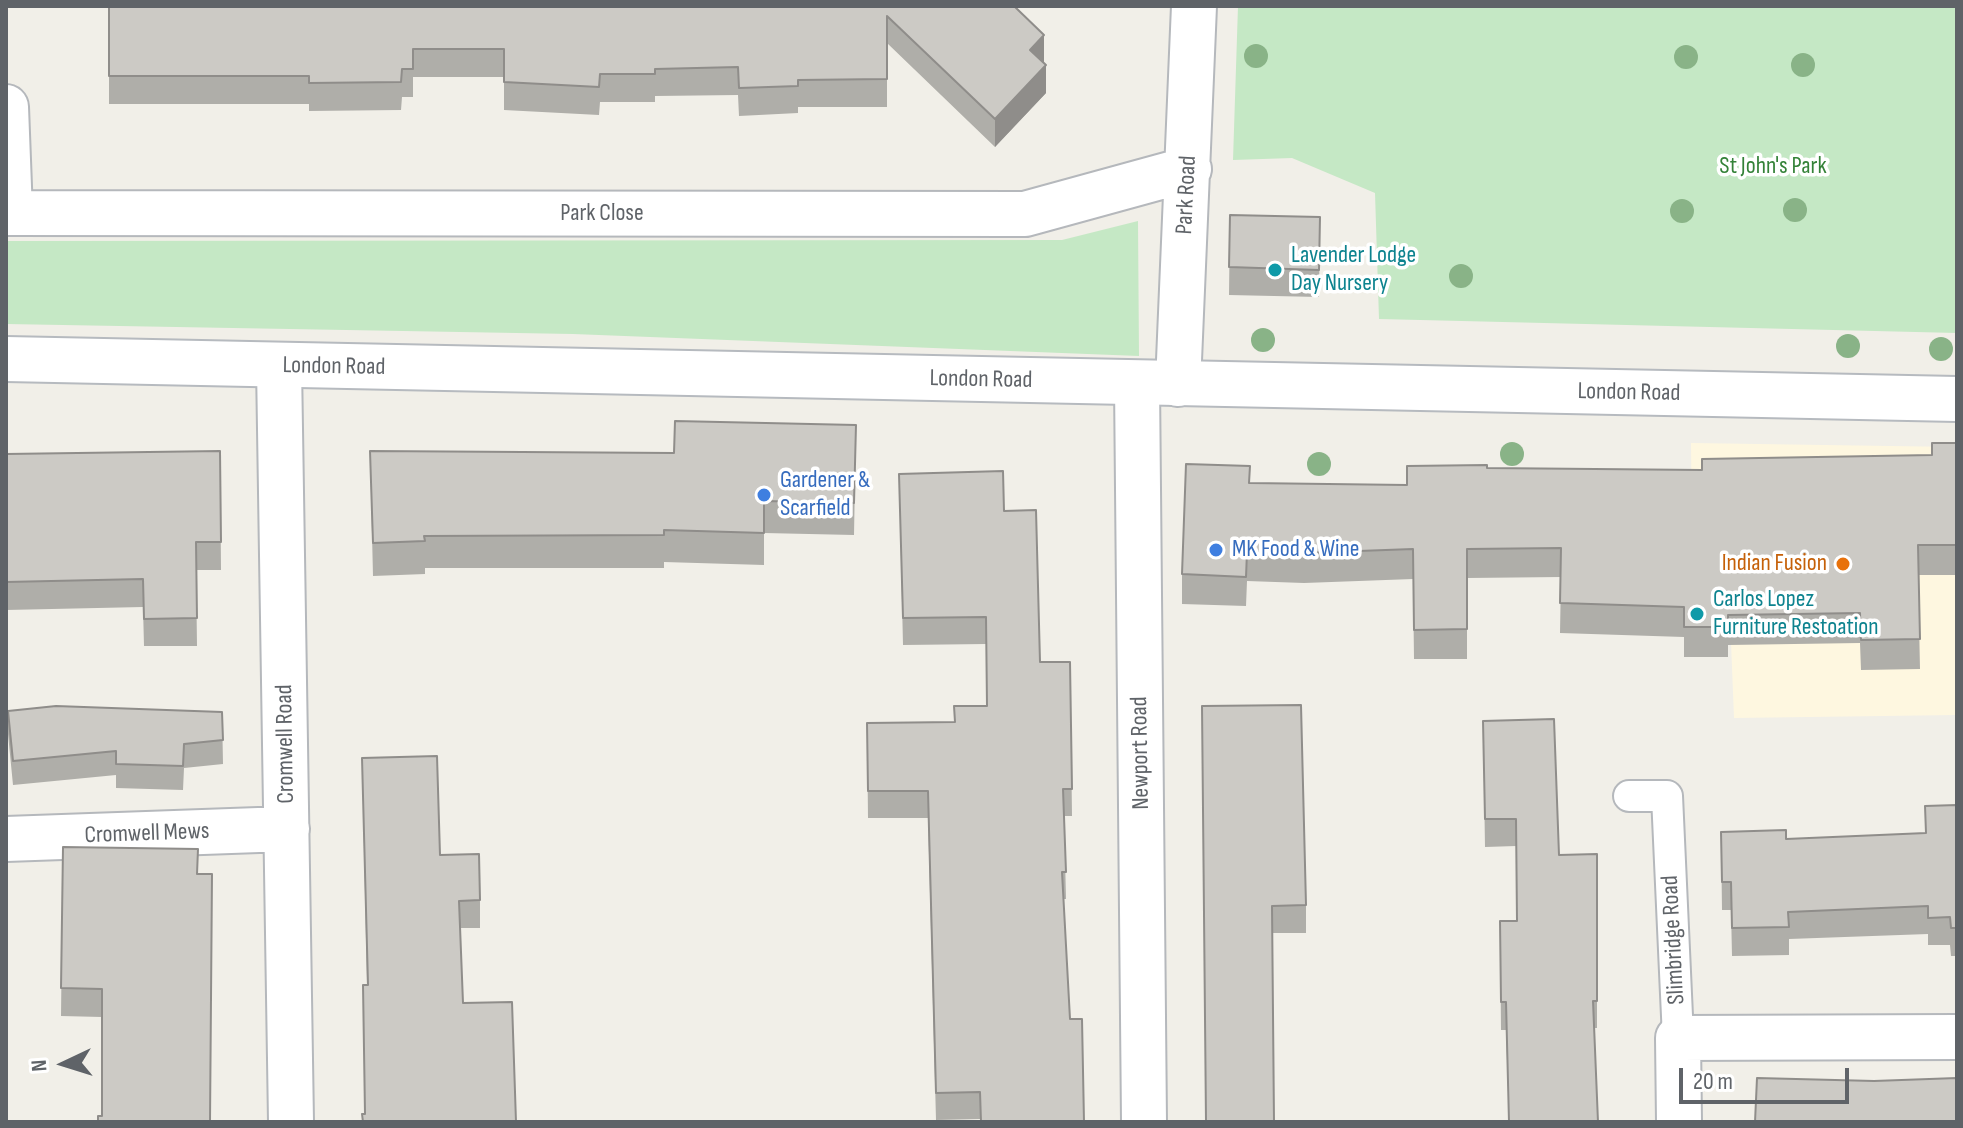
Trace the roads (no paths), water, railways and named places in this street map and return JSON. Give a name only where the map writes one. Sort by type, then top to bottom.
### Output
[{"type":"street","name":"Park Road","points":[[1158,383],[1189,169],[1194,6]]},
{"type":"street","name":"Park Close","points":[[6,107],[8,213],[1025,214],[1189,169]]},
{"type":"street","name":"London Road","points":[[6,359],[1957,399]]},
{"type":"street","name":"Cromwell Road","points":[[279,366],[291,1122]]},
{"type":"street","name":"Newport Road","points":[[1144,1122],[1158,383]]},
{"type":"street","name":"Cromwell Mews","points":[[6,839],[287,829]]},
{"type":"street","points":[[1678,1038],[1957,1037]]},
{"type":"street","name":"Slimbridge Road","points":[[1678,1038],[1679,1122]]},
{"type":"lane","name":"Slimbridge Road","points":[[1629,796],[1667,796],[1678,1038]]},
{"type":"place","name":"Lavender Lodge Day Nursery","points":[[1275,270]]},
{"type":"place","name":"Gardener & Scarfield","points":[[764,495]]},
{"type":"place","name":"MK Food & Wine","points":[[1216,550]]},
{"type":"place","name":"Indian Fusion","points":[[1843,564]]},
{"type":"place","name":"Carlos Lopez Furniture Restoation","points":[[1697,614]]},
{"type":"park label","name":"St John's Park","points":[[1773,167]]}]
